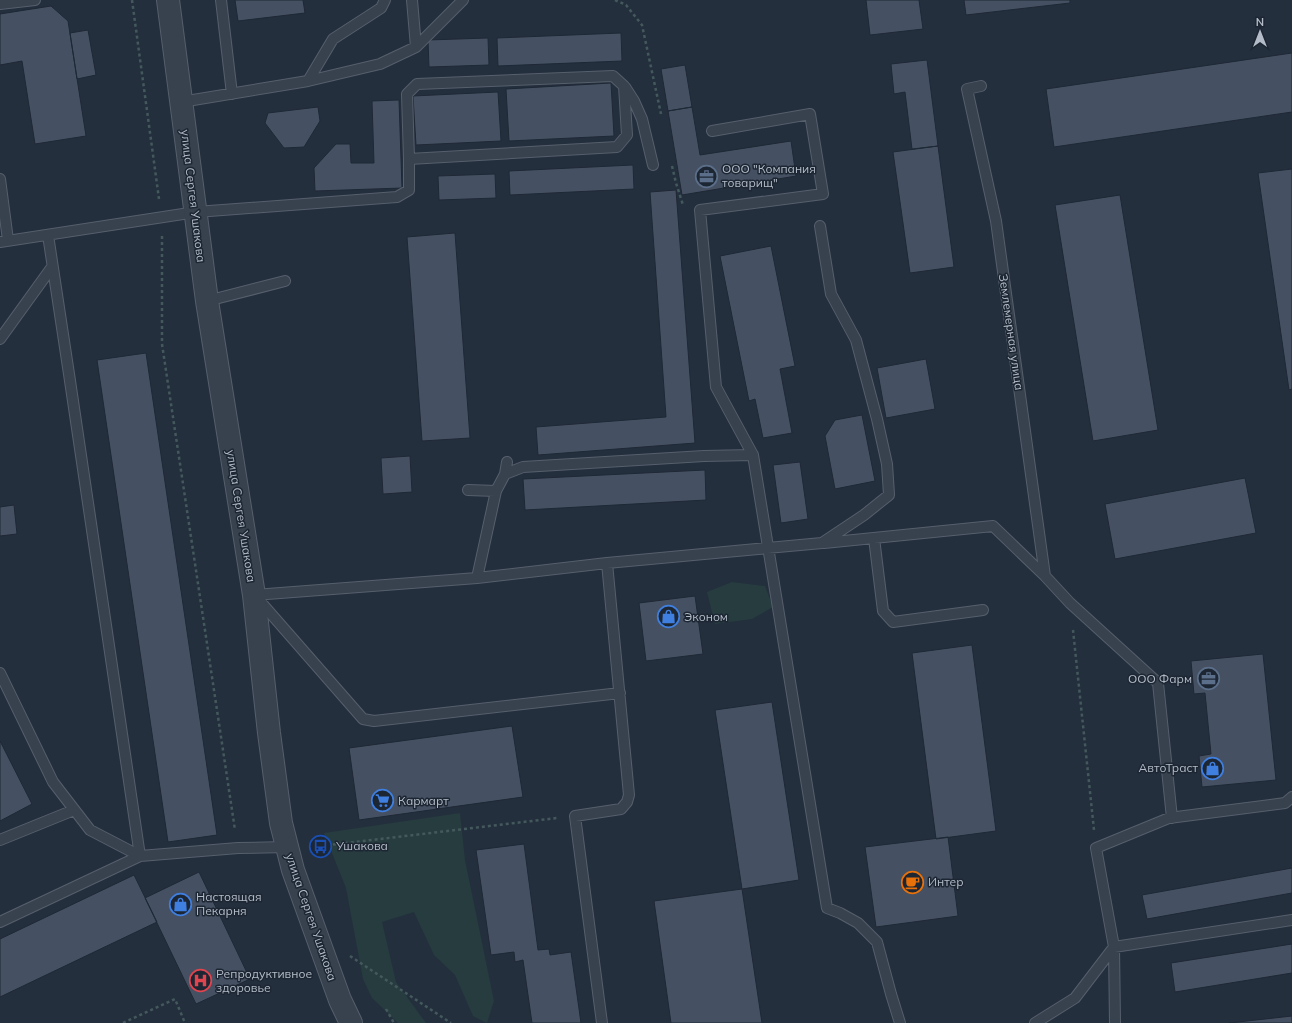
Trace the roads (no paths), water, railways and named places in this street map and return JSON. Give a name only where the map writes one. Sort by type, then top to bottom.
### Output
[{"type":"street","name":"улица Сергея Ушакова","points":[[168,0],[207,301],[254,595],[269,733],[281,822],[293,870],[340,1000],[351,1023]]},
{"type":"lane","points":[[0,4],[35,0]]},
{"type":"lane","points":[[221,0],[232,94]]},
{"type":"lane","points":[[308,80],[333,40],[381,8],[385,0]]},
{"type":"lane","points":[[412,0],[416,47]]},
{"type":"lane","points":[[181,102],[308,80],[380,64],[416,47],[463,0]]},
{"type":"lane","points":[[0,179],[4,241],[196,212],[397,197],[409,190],[407,94],[417,84],[613,76],[624,86],[634,101],[642,119],[653,165]]},
{"type":"lane","points":[[409,159],[617,147],[627,135],[624,86]]},
{"type":"lane","name":"Землемерная улица","points":[[981,86],[968,89],[996,221],[1045,576]]},
{"type":"lane","points":[[712,131],[810,114],[823,194],[700,210],[716,387],[753,455],[826,908],[840,913],[858,923],[877,942],[900,1023]]},
{"type":"lane","points":[[820,226],[831,294],[856,340],[877,419],[887,464],[889,495],[822,543]]},
{"type":"lane","points":[[48,234],[140,856]]},
{"type":"lane","points":[[0,340],[52,267]]},
{"type":"lane","points":[[207,301],[285,281]]},
{"type":"lane","points":[[505,474],[523,467],[704,456],[753,455]]},
{"type":"lane","points":[[477,578],[496,491],[505,474],[507,462]]},
{"type":"lane","points":[[468,490],[496,491]]},
{"type":"lane","points":[[254,595],[477,578],[607,563],[769,549],[993,526],[1070,602],[1158,683],[1172,818]]},
{"type":"lane","points":[[874,538],[883,611],[893,622],[983,610]]},
{"type":"lane","points":[[602,1023],[575,816],[621,808],[627,802],[630,795],[607,563]]},
{"type":"lane","points":[[254,595],[363,719],[374,721],[620,693]]},
{"type":"lane","points":[[0,673],[53,782],[74,810],[90,830],[140,856]]},
{"type":"lane","points":[[1115,1023],[1114,947],[1096,848],[1169,818],[1285,803],[1292,797]]},
{"type":"lane","points":[[0,840],[74,810]]},
{"type":"lane","points":[[0,922],[140,856],[238,848],[287,847]]},
{"type":"lane","points":[[1036,1023],[1075,998],[1114,947],[1292,920]]},
{"type":"place","name":"ООО \"Компания товарищ\"","points":[[707,176]]},
{"type":"place","name":"Эконом","points":[[669,617]]},
{"type":"place","name":"ООО Фарм","points":[[1208,679]]},
{"type":"place","name":"АвтоТраст","points":[[1213,768]]},
{"type":"place","name":"Кармарт","points":[[382,801]]},
{"type":"place","name":"Ушакова","points":[[321,846]]},
{"type":"place","name":"Интер","points":[[912,882]]},
{"type":"place","name":"Настоящая Пекарня","points":[[180,904]]},
{"type":"place","name":"Репродуктивное здоровье","points":[[200,981]]}]
